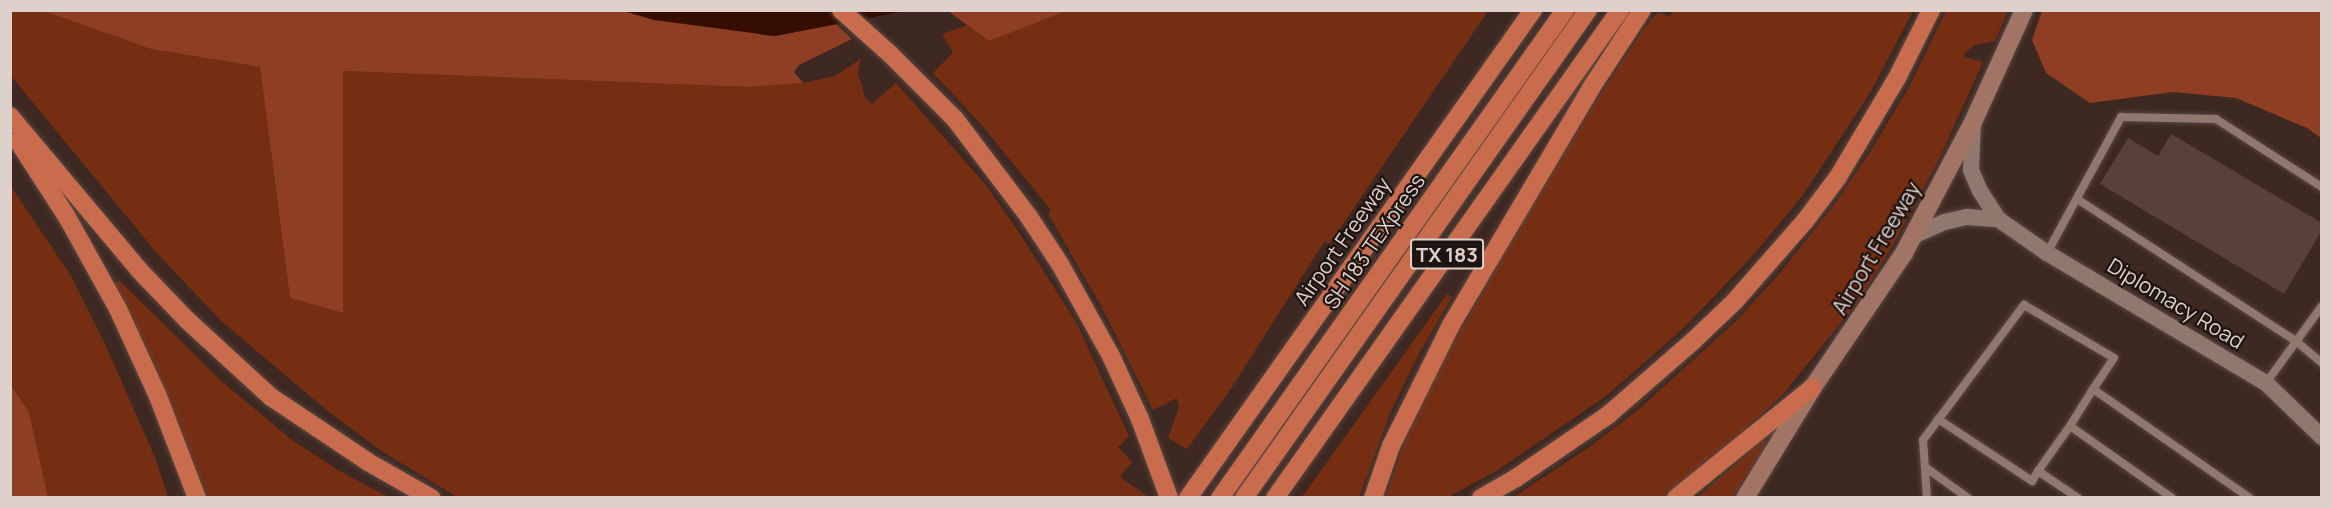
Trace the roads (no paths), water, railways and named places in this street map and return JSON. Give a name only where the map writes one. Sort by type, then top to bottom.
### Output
[{"type":"highway","points":[[841,10],[955,119],[1042,236],[1087,310],[1140,419],[1168,498]]},
{"type":"highway","name":"Airport Freeway","points":[[1188,498],[1533,10]]},
{"type":"highway","name":"SH 183 TEXpress","points":[[1220,498],[1565,10]]},
{"type":"highway","name":"SH 183 TEXpress","points":[[1244,498],[1588,10]]},
{"type":"highway","name":"TX 183","points":[[1275,498],[1620,10]]},
{"type":"highway","points":[[1373,498],[1396,436],[1451,325],[1592,88],[1642,10]]},
{"type":"highway","points":[[1481,498],[1516,478],[1608,415],[1734,302],[1805,221],[1838,177],[1897,78],[1931,10]]},
{"type":"highway","points":[[10,116],[139,270],[187,320],[271,397],[346,447],[431,498]]},
{"type":"highway","points":[[10,129],[67,217],[118,309],[162,405],[197,498]]},
{"type":"highway","points":[[1676,498],[1813,387]]},
{"type":"main road","name":"Airport Freeway","points":[[1745,498],[1813,387],[1887,280],[1913,236],[1973,122],[2024,10]]},
{"type":"street","name":"Diplomacy Road","points":[[1973,122],[1971,170],[1980,191],[1998,219],[2048,253],[2266,383],[2322,437]]},
{"type":"street","points":[[1913,236],[1945,222],[1967,217],[1998,219]]},
{"type":"lane","points":[[2048,253],[2121,117],[2216,119],[2322,187]]},
{"type":"lane","points":[[2077,199],[2297,342],[2322,363]]},
{"type":"lane","points":[[1927,498],[1923,440],[1938,419],[2024,305],[2114,358],[2032,481],[1938,419]]},
{"type":"lane","points":[[2266,383],[2322,306]]},
{"type":"lane","points":[[2093,389],[2250,498]]},
{"type":"lane","points":[[2070,426],[2172,498]]},
{"type":"lane","points":[[1924,466],[1968,498]]},
{"type":"lane","points":[[2038,471],[2078,498]]}]
